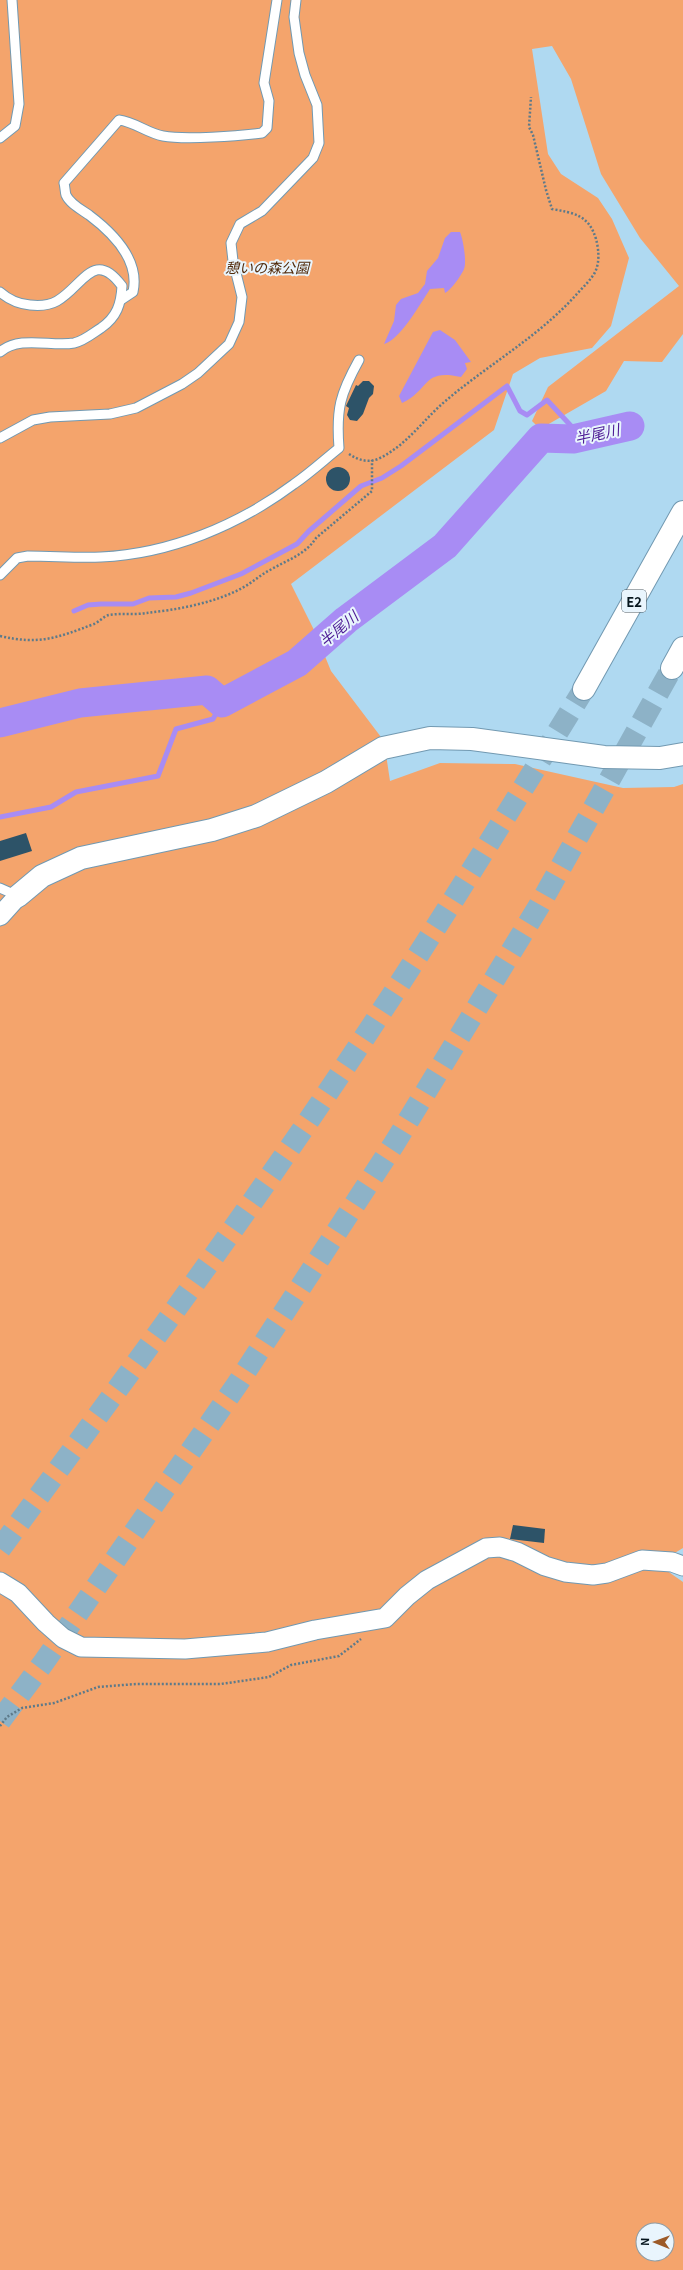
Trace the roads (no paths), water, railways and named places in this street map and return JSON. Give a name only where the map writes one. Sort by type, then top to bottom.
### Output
[{"type":"main road","name":"E2","points":[[584,689],[683,512]]},
{"type":"main road","points":[[672,668],[683,648]]},
{"type":"main road","points":[[9,892],[81,858],[212,830],[256,816],[326,782],[383,748],[430,738],[472,739],[604,757],[660,758],[683,754]]},
{"type":"street","points":[[0,916],[9,892]]},
{"type":"street","points":[[0,1582],[18,1592],[46,1624],[63,1638],[81,1647],[152,1649],[213,1648],[267,1642],[315,1630],[385,1618],[407,1596],[427,1580],[486,1548],[500,1547],[517,1552],[551,1568],[565,1572],[593,1575],[607,1573],[642,1560],[672,1562],[683,1566]]},
{"type":"lane","points":[[0,138],[14,126],[19,104],[12,0]]},
{"type":"lane","points":[[121,300],[133,292],[135,281],[130,264],[115,238],[73,204],[66,195],[64,183],[119,120],[129,121],[149,133],[180,138],[262,132],[267,128],[269,101],[264,83],[277,0]]},
{"type":"lane","points":[[0,438],[33,420],[50,416],[110,414],[136,408],[182,384],[198,373],[229,344],[239,322],[242,297],[233,261],[232,243],[240,224],[262,211],[314,158],[319,143],[317,105],[305,75],[297,39],[294,17],[296,0]]},
{"type":"lane","points":[[0,292],[14,303],[43,306],[56,302],[92,270],[103,270],[112,273],[122,286],[121,300],[114,316],[103,326],[80,341],[17,343],[0,352]]},
{"type":"lane","points":[[0,575],[17,558],[28,556],[102,557],[146,551],[200,536],[237,519],[274,498],[339,448],[338,411],[345,385],[359,360]]},
{"type":"waterway","points":[[74,611],[88,605],[133,604],[149,598],[176,597],[191,593],[241,574],[297,544],[309,531],[361,486],[382,478],[401,466],[507,386],[520,411],[527,415],[547,400],[573,428],[590,435]]},
{"type":"waterway","name":"半尾川","points":[[0,723],[80,703],[207,690],[222,703],[297,663],[346,620],[445,546],[541,438],[573,439],[630,426]]},
{"type":"waterway","points":[[0,817],[51,807],[76,792],[158,776],[176,729],[213,719],[222,703]]},
{"type":"tunnel","points":[[0,1721],[44,1662],[236,1386],[394,1144],[539,906],[672,668]]},
{"type":"tunnel","points":[[0,1549],[206,1267],[287,1153],[425,944],[584,689]]},
{"type":"park label","name":"憩いの森公園","points":[[267,267]]}]
